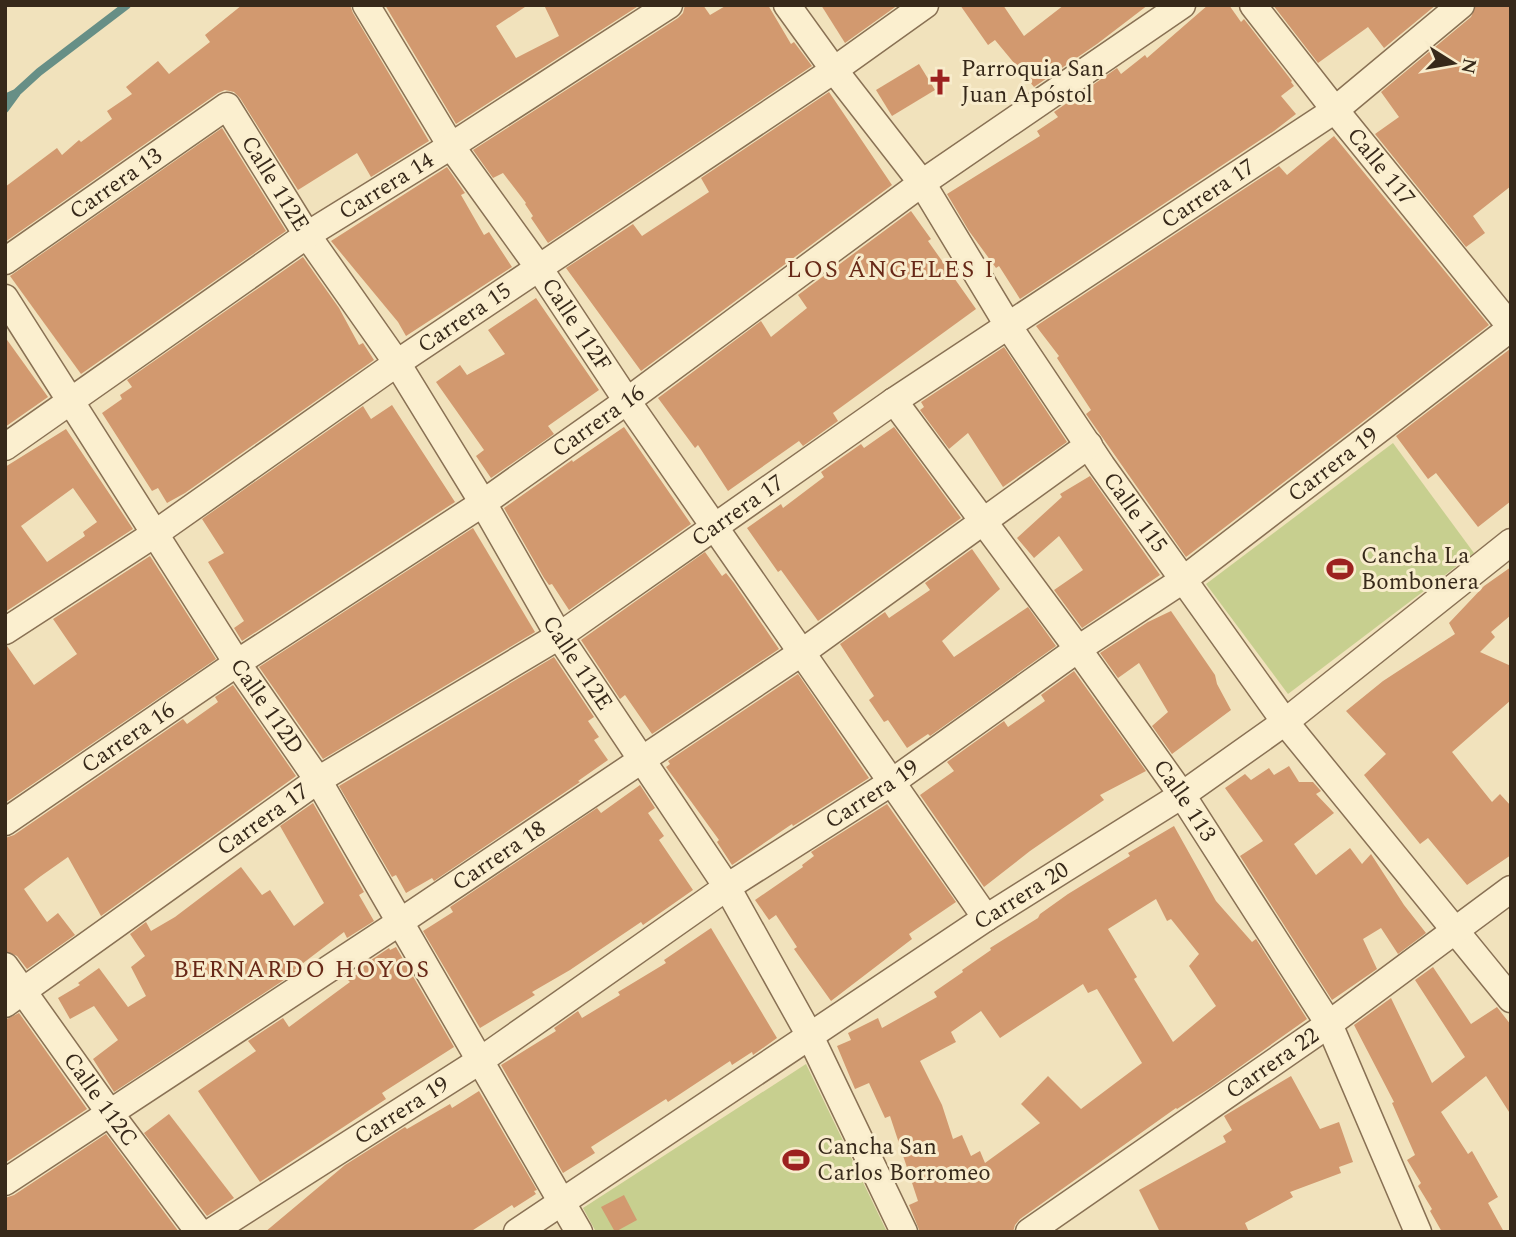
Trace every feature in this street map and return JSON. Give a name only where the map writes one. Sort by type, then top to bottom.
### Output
[{"type":"street","name":"Calle 112F","points":[[366,5],[451,146],[539,268],[626,401],[986,918]]},
{"type":"street","name":"Carrera 14","points":[[5,447],[307,235],[451,146],[669,5]]},
{"type":"street","name":"Calle 115","points":[[787,5],[922,183],[1009,327],[1183,580],[1285,722],[1511,999]]},
{"type":"street","name":"Carrera 15","points":[[5,631],[153,535],[397,363],[834,70],[925,5]]},
{"type":"street","name":"Carrera 16","points":[[5,822],[237,663],[483,503],[922,183],[1182,5]]},
{"type":"street","name":"Calle 117","points":[[1253,5],[1511,328]]},
{"type":"street","name":"Carrera 17","points":[[14,998],[318,780],[559,636],[894,401],[1335,110],[1461,5]]},
{"type":"street","name":"Calle 112E","points":[[227,106],[307,235],[397,363],[483,503],[559,636],[727,887],[810,1036],[904,1232]]},
{"type":"street","name":"Carrera 13","points":[[5,261],[227,106]]},
{"type":"street","name":"Calle 112D","points":[[5,299],[71,400],[153,535],[318,780],[579,1232]]},
{"type":"street","name":"Carrera 19","points":[[211,1232],[481,1060],[727,887],[892,782],[1078,649],[1183,580],[1511,328]]},
{"type":"street","name":"Calle 113","points":[[894,401],[1078,649],[1182,795],[1329,1024],[1418,1232]]},
{"type":"street","name":"Carrera 18","points":[[5,1182],[801,653],[1089,445]]},
{"type":"street","name":"Carrera 20","points":[[517,1232],[561,1200],[986,918],[1182,795],[1285,722],[1511,542]]},
{"type":"street","name":"Carrera 22","points":[[1029,1232],[1329,1024],[1511,889]]},
{"type":"street","name":"Calle 112C","points":[[5,966],[14,998],[109,1112],[199,1232]]},
{"type":"green space","name":"Cancha La Bombonera","points":[[1393,443],[1474,553],[1288,694],[1206,584]]},
{"type":"green space","points":[[806,1064],[887,1232],[596,1232],[583,1208]]},
{"type":"building","points":[[242,5],[350,5],[429,141],[371,177],[357,153],[298,190],[240,98],[234,92],[225,90],[5,242],[5,187],[57,148],[62,155],[79,140],[81,142],[112,119],[107,111],[132,94],[126,87],[158,61],[169,74],[210,42],[205,35]]},
{"type":"building","points":[[385,5],[528,5],[496,26],[516,58],[559,36],[544,5],[640,5],[456,124]]},
{"type":"building","points":[[685,5],[703,5],[710,15],[727,5],[768,5],[791,44],[794,42],[812,66],[548,243],[531,218],[533,216],[526,203],[503,173],[493,178],[473,150],[678,18]]},
{"type":"building","points":[[821,5],[898,5],[845,43]]},
{"type":"building","points":[[960,5],[1003,5],[1024,36],[1064,5],[1148,5],[1034,87],[995,40],[988,45]]},
{"type":"building","points":[[1208,5],[1229,5],[1241,22],[1244,19],[1292,81],[1294,86],[1281,96],[1296,114],[1020,299],[999,266],[996,268],[969,231],[947,194],[1040,136],[1037,131],[1058,117],[1054,112],[1117,68],[1121,74],[1145,55],[1147,58]]},
{"type":"building","points":[[1273,5],[1436,5],[1384,48],[1368,27],[1318,63]]},
{"type":"building","points":[[1476,5],[1511,5],[1511,186],[1473,216],[1485,233],[1466,247],[1375,134],[1399,117],[1381,92],[1471,17]]},
{"type":"building","points":[[919,64],[935,90],[892,116],[876,90]]},
{"type":"building","points":[[829,92],[892,185],[641,371],[566,268],[633,224],[642,236],[709,192],[701,178]]},
{"type":"building","points":[[222,128],[286,231],[81,374],[10,276]]},
{"type":"building","points":[[1334,136],[1489,325],[1186,557],[1086,414],[1091,410],[1057,358],[1059,356],[1036,326],[1279,166],[1287,175]]},
{"type":"building","points":[[447,167],[465,193],[461,195],[484,235],[489,232],[512,267],[406,336],[398,322],[331,241]]},
{"type":"building","points":[[911,211],[931,239],[928,241],[976,309],[833,413],[838,421],[803,446],[799,441],[728,491],[698,445],[695,448],[658,398],[761,321],[771,337],[807,308],[798,295]]},
{"type":"building","points":[[303,257],[339,308],[359,345],[363,343],[374,360],[167,503],[158,488],[152,491],[102,413],[122,399],[120,395],[132,387],[127,380]]},
{"type":"building","points":[[536,298],[599,390],[548,426],[554,434],[491,478],[476,456],[484,450],[436,382],[460,365],[467,375],[505,354],[488,330]]},
{"type":"building","points":[[5,337],[48,397],[5,427]]},
{"type":"building","points":[[1004,347],[1067,442],[1003,487],[968,433],[949,449],[920,410],[924,407],[921,402]]},
{"type":"building","points":[[1510,349],[1511,501],[1478,527],[1436,473],[1428,479],[1396,436]]},
{"type":"building","points":[[392,405],[455,502],[242,641],[234,628],[244,621],[208,562],[224,553],[202,519],[363,406],[371,419]]},
{"type":"building","points":[[624,427],[691,524],[569,610],[552,584],[549,585],[544,578],[504,508]]},
{"type":"building","points":[[894,427],[961,518],[818,621],[747,528],[781,504],[783,508],[824,477],[821,472],[861,444],[864,448]]},
{"type":"building","points":[[66,429],[133,529],[5,612],[5,467]],"holes":[[[73,488],[97,522],[83,532],[85,536],[47,562],[21,526]]]},
{"type":"building","points":[[1090,476],[1160,575],[1082,628],[1054,590],[1083,570],[1059,536],[1034,558],[1017,538],[1062,497],[1060,494]]},
{"type":"building","points":[[473,528],[535,632],[323,759],[259,667]]},
{"type":"building","points":[[972,549],[1000,589],[942,641],[954,657],[1028,607],[1056,646],[930,736],[928,734],[907,748],[888,720],[884,722],[869,700],[874,696],[840,644],[885,612],[889,618],[930,590],[925,583]]},
{"type":"building","points":[[705,552],[722,576],[726,573],[734,583],[779,649],[652,734],[625,695],[620,699],[581,640]]},
{"type":"building","points":[[150,556],[216,659],[5,803],[5,647],[7,646],[34,685],[77,654],[53,619]]},
{"type":"building","points":[[1511,567],[1511,615],[1491,632],[1495,637],[1480,652],[1511,666],[1511,700],[1452,752],[1492,802],[1500,794],[1511,806],[1511,855],[1467,885],[1428,838],[1420,844],[1364,775],[1386,754],[1346,711],[1383,681],[1455,634],[1449,623],[1484,586]]},
{"type":"building","points":[[1171,611],[1215,675],[1231,710],[1172,754],[1152,726],[1168,712],[1139,663],[1118,678],[1100,653],[1148,622]]},
{"type":"building","points":[[554,657],[594,717],[588,721],[599,737],[594,740],[608,760],[434,881],[432,878],[406,893],[396,875],[392,877],[339,786]]},
{"type":"building","points":[[1074,671],[1146,771],[1100,795],[1104,800],[1030,851],[984,887],[920,795],[954,771],[947,762],[1004,721],[1008,727],[1045,701],[1041,695]]},
{"type":"building","points":[[798,674],[869,778],[793,826],[792,824],[732,865],[717,842],[719,840],[666,767],[670,764],[668,761]]},
{"type":"building","points":[[233,685],[296,776],[101,916],[68,857],[41,876],[24,889],[47,922],[58,913],[75,935],[27,969],[17,956],[5,951],[5,838],[14,835],[183,719],[187,724],[218,702],[215,697]]},
{"type":"building","points":[[1289,766],[1299,782],[1313,782],[1321,791],[1316,794],[1334,813],[1294,844],[1316,875],[1350,848],[1362,864],[1371,854],[1426,933],[1398,954],[1381,928],[1363,939],[1377,969],[1332,1000],[1240,856],[1263,841],[1225,788],[1245,774],[1251,780],[1269,768],[1274,775]]},
{"type":"building","points":[[640,785],[655,808],[648,813],[664,836],[659,840],[693,890],[643,925],[641,922],[532,992],[535,995],[480,1028],[423,931],[453,912],[450,907],[597,808],[601,813]]},
{"type":"building","points":[[313,803],[364,892],[359,895],[374,921],[347,938],[344,932],[294,970],[296,972],[114,1092],[93,1059],[118,1040],[94,1006],[70,1019],[58,998],[80,985],[78,983],[99,968],[128,1007],[146,996],[131,967],[145,956],[130,934],[146,922],[151,931],[175,917],[241,867],[262,895],[270,890],[294,926],[324,903],[280,826]]},
{"type":"building","points":[[887,804],[956,902],[909,934],[912,939],[831,1001],[794,949],[797,947],[776,915],[769,920],[755,900],[803,867],[802,865],[814,856],[811,852]]},
{"type":"building","points":[[1174,826],[1216,901],[1252,942],[1256,939],[1307,1019],[1020,1219],[1013,1232],[920,1232],[909,1205],[918,1201],[890,1116],[885,1118],[869,1083],[855,1089],[837,1046],[851,1040],[848,1033],[878,1018],[882,1028],[937,997],[934,992],[991,950],[990,948],[1038,918],[1068,894],[1130,856],[1128,853]],"holes":[[[1156,899],[1167,921],[1171,919],[1199,954],[1189,966],[1216,1006],[1173,1042],[1134,979],[1137,977],[1108,929]],[[1083,984],[1088,993],[1097,989],[1142,1063],[1081,1109],[1048,1076],[1021,1104],[1040,1123],[985,1163],[980,1151],[971,1156],[962,1135],[953,1139],[942,1105],[920,1061],[956,1042],[951,1032],[981,1011],[1000,1038]]]},
{"type":"building","points":[[711,928],[777,1038],[753,1055],[752,1052],[732,1065],[730,1061],[668,1102],[666,1099],[591,1147],[595,1153],[563,1173],[501,1065],[556,1031],[554,1028],[578,1011],[582,1018],[620,995],[618,992],[666,963],[664,960]]},
{"type":"building","points":[[396,947],[454,1047],[382,1093],[386,1099],[260,1182],[198,1091],[256,1051],[248,1041],[283,1018],[289,1027],[350,982],[348,980],[364,970],[362,966],[389,948],[390,950]]},
{"type":"building","points":[[1433,967],[1471,1024],[1497,1007],[1511,1025],[1511,1115],[1486,1076],[1441,1112],[1468,1154],[1472,1151],[1498,1197],[1488,1203],[1504,1232],[1442,1232],[1418,1186],[1421,1183],[1407,1160],[1415,1155],[1392,1103],[1394,1102],[1354,1025],[1391,998],[1432,1083],[1465,1057],[1415,980]]},
{"type":"building","points":[[19,1013],[87,1109],[5,1163],[5,1020]]},
{"type":"building","points":[[1291,1076],[1320,1129],[1339,1122],[1353,1162],[1339,1167],[1341,1173],[1290,1192],[1293,1197],[1245,1223],[1249,1232],[1160,1232],[1139,1190],[1226,1142],[1223,1136],[1232,1130],[1224,1116]]},
{"type":"building","points":[[479,1091],[537,1190],[534,1191],[536,1194],[514,1208],[512,1205],[470,1232],[265,1232],[345,1165],[405,1127],[407,1129],[450,1104],[452,1108]]},
{"type":"building","points":[[169,1114],[234,1198],[207,1216],[144,1133]]},
{"type":"building","points":[[106,1134],[179,1232],[5,1232],[5,1198],[14,1195]]},
{"type":"building","points":[[624,1195],[637,1220],[615,1232],[601,1207]]},
{"type":"waterway","points":[[5,98],[16,93],[39,72],[127,5]]},
{"type":"waterway","points":[[5,109],[16,94]]},
{"type":"place","name":"Parroquia San Juan Apóstol","points":[[940,82]]},
{"type":"place","name":"Cancha La Bombonera","points":[[1340,569]]},
{"type":"place","name":"Cancha San Carlos Borromeo","points":[[796,1160]]},
{"type":"district","name":"LOS ÁNGELES I","points":[[891,270]]},
{"type":"district","name":"BERNARDO HOYOS","points":[[302,970]]}]
